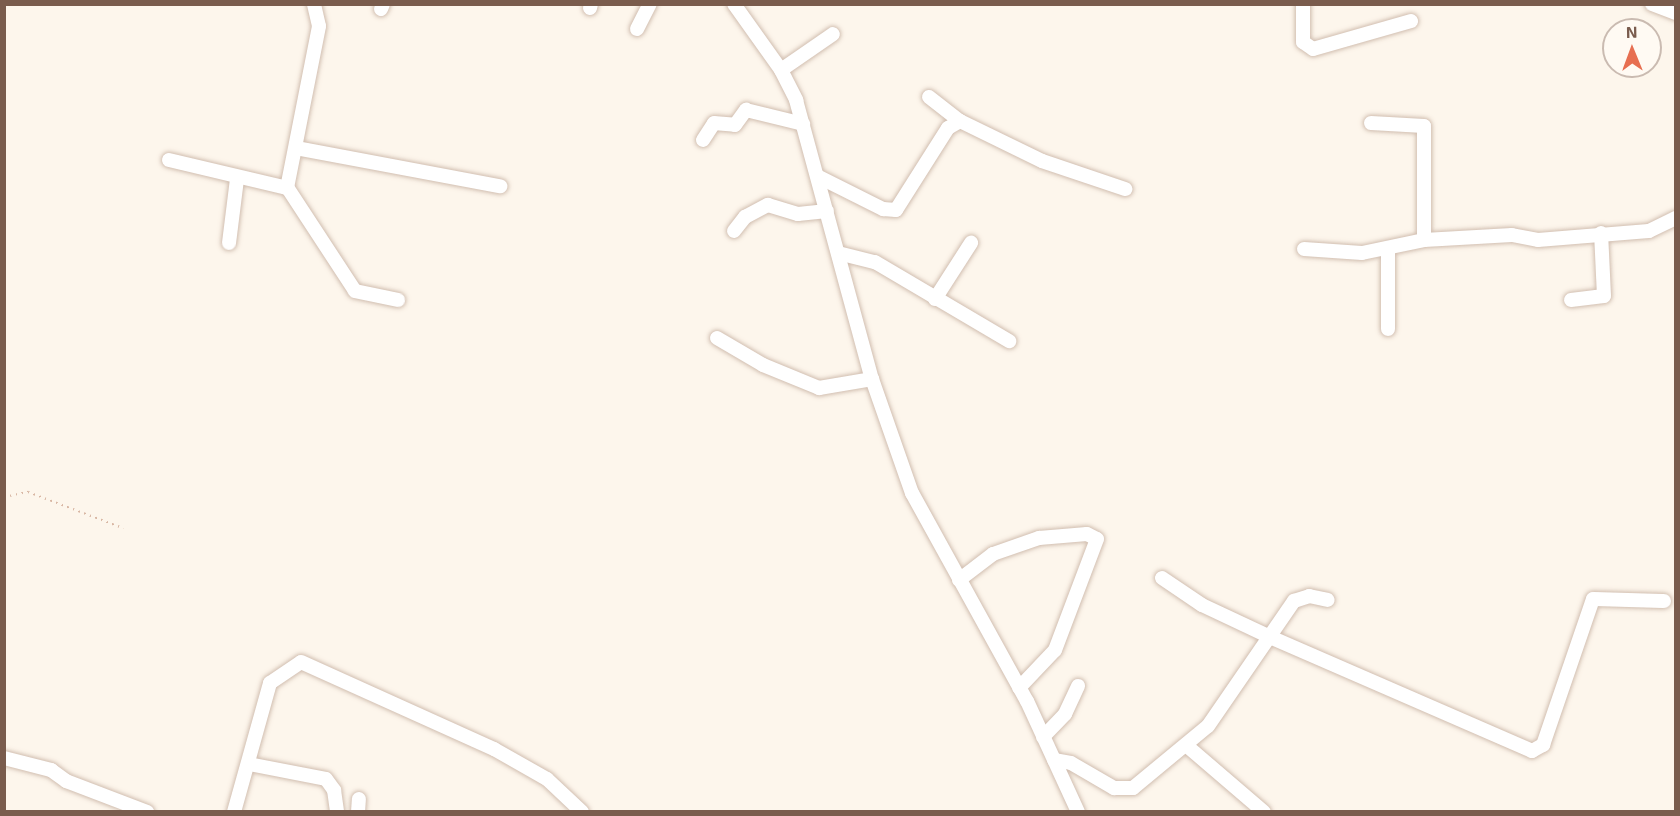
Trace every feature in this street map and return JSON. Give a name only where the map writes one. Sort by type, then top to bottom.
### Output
[{"type":"street","points":[[314,4],[319,26],[307,69],[306,112],[287,187],[355,291],[398,300]]},
{"type":"street","points":[[637,30],[650,4]]},
{"type":"street","points":[[734,4],[781,70],[803,124],[872,379],[912,493],[1044,736],[1078,812]]},
{"type":"street","points":[[1303,4],[1304,42],[1313,49],[1412,21]]},
{"type":"street","points":[[1652,4],[1676,13]]},
{"type":"street","points":[[781,70],[833,34]]},
{"type":"street","points":[[929,97],[960,121],[1042,161],[1125,189]]},
{"type":"street","points":[[703,141],[714,123],[735,124],[746,110],[803,124]]},
{"type":"street","points":[[819,177],[883,209],[896,210],[948,128],[960,121]]},
{"type":"street","points":[[1371,123],[1424,126],[1424,240]]},
{"type":"street","points":[[296,148],[500,186]]},
{"type":"street","points":[[169,160],[237,179],[287,187]]},
{"type":"street","points":[[229,243],[237,179]]},
{"type":"street","points":[[734,231],[745,217],[768,205],[798,214],[827,211]]},
{"type":"street","points":[[1304,249],[1388,249],[1424,240],[1660,229],[1676,218]]},
{"type":"street","points":[[1571,300],[1604,296],[1601,233]]},
{"type":"street","points":[[935,299],[971,243]]},
{"type":"street","points":[[1388,249],[1388,329]]},
{"type":"street","points":[[838,254],[875,262],[1009,341]]},
{"type":"street","points":[[717,338],[756,362],[819,388],[872,379]]},
{"type":"street","points":[[959,580],[993,554],[1039,538],[1087,534],[1096,539],[1055,650],[1019,688]]},
{"type":"street","points":[[1162,578],[1202,605],[1270,637],[1532,751],[1543,745],[1593,599],[1664,601]]},
{"type":"street","points":[[1054,760],[1123,789],[1187,746],[1208,726],[1300,597],[1328,600]]},
{"type":"street","points":[[234,812],[270,682],[301,662],[494,749],[546,779],[582,812]]},
{"type":"street","points":[[1044,736],[1065,714],[1078,686]]},
{"type":"street","points":[[1187,746],[1264,812]]},
{"type":"street","points":[[4,758],[51,770],[66,781],[147,812]]},
{"type":"street","points":[[254,765],[326,779],[334,790],[337,812]]},
{"type":"path","points":[[4,497],[28,492],[123,528]]}]
